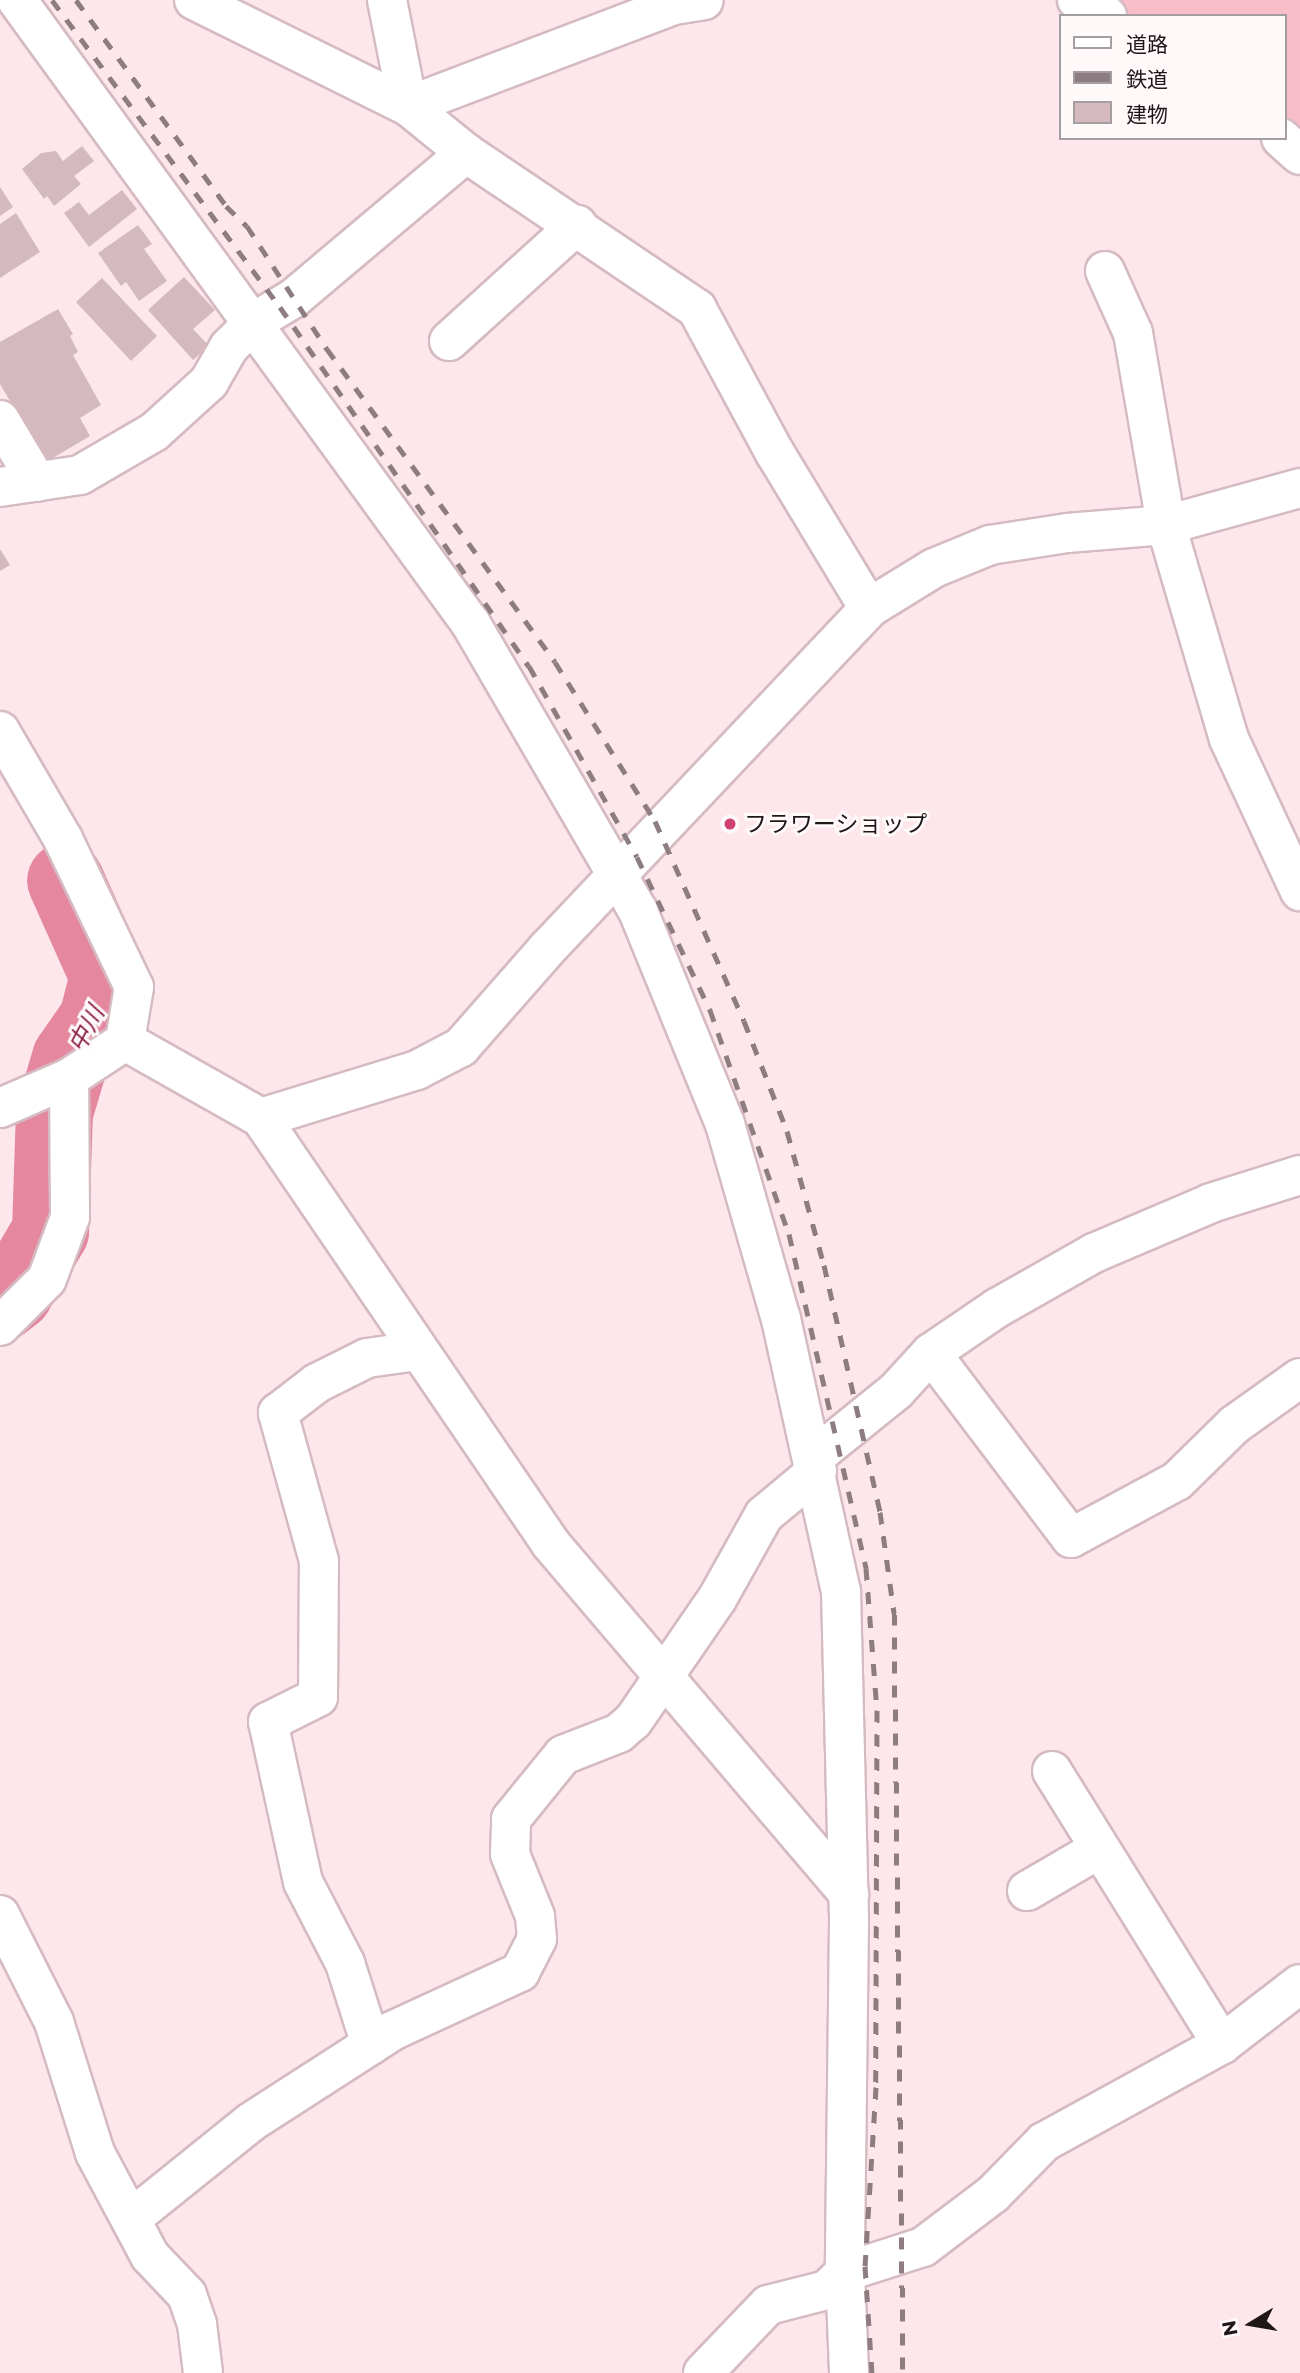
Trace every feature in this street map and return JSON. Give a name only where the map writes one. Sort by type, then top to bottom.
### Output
[{"type":"street","points":[[17,0],[254,322],[471,624],[638,911],[725,1124],[780,1319],[815,1464],[841,1591],[849,1894],[845,2272],[849,2373]]},
{"type":"street","points":[[194,0],[408,106],[467,153],[698,309],[775,453],[869,608]]},
{"type":"street","points":[[387,0],[408,106]]},
{"type":"street","points":[[1077,0],[1103,14]]},
{"type":"street","points":[[408,106],[683,2]]},
{"type":"street","points":[[1283,140],[1300,155]]},
{"type":"street","points":[[0,487],[80,475],[154,432],[209,382],[229,347],[254,322],[294,299],[467,153]]},
{"type":"street","points":[[449,341],[577,225]]},
{"type":"street","points":[[1105,271],[1133,333],[1166,525],[1230,739],[1300,891]]},
{"type":"street","points":[[0,420],[37,482]]},
{"type":"street","points":[[261,1118],[417,1070],[461,1047],[547,949],[618,878],[869,608],[934,568],[990,545],[1067,533],[1166,525],[1300,488]]},
{"type":"street","points":[[0,731],[63,839],[134,987],[125,1041],[69,1077],[0,1108]]},
{"type":"street","points":[[125,1041],[261,1118],[416,1351],[551,1544],[849,1894]]},
{"type":"street","points":[[0,1326],[47,1279],[70,1217],[69,1077]]},
{"type":"street","points":[[133,2217],[251,2122],[392,2031],[520,1972],[537,1939],[535,1916],[510,1854],[511,1819],[564,1755],[619,1733],[633,1721],[717,1599],[764,1515],[895,1391],[931,1353],[1094,1253],[1211,1203],[1300,1175]]},
{"type":"street","points":[[371,2045],[345,1963],[303,1882],[268,1722],[318,1697],[319,1561],[278,1413],[317,1383],[367,1358],[416,1351]]},
{"type":"street","points":[[931,1353],[1071,1538],[1177,1481],[1234,1425],[1300,1378]]},
{"type":"street","points":[[1052,1771],[1222,2044]]},
{"type":"street","points":[[1027,1891],[1099,1849]]},
{"type":"street","points":[[0,1914],[54,2022],[95,2153],[133,2217],[150,2256],[187,2295],[197,2324],[203,2373]]},
{"type":"street","points":[[703,2373],[768,2305],[827,2290],[845,2272],[923,2247],[993,2194],[1044,2142],[1222,2044],[1300,1984]]},
{"type":"shaded area","points":[[1102,0],[1300,0],[1300,141],[1286,129],[1286,14],[1128,14]]},
{"type":"building","points":[[82,146],[94,161],[74,176],[81,184],[54,206],[47,196],[44,199],[22,169],[41,153],[56,151],[63,161]]},
{"type":"building","points":[[0,187],[13,207],[0,216]]},
{"type":"building","points":[[122,190],[137,209],[89,247],[64,213],[79,202],[89,215]]},
{"type":"building","points":[[16,213],[40,252],[0,278],[0,224]]},
{"type":"building","points":[[138,225],[152,244],[144,249],[167,281],[139,301],[126,282],[121,286],[98,253]]},
{"type":"building","points":[[184,277],[215,310],[193,329],[209,346],[193,360],[148,310]]},
{"type":"building","points":[[102,278],[157,336],[131,361],[76,302]]},
{"type":"building","points":[[58,309],[73,334],[70,336],[78,352],[73,355],[101,405],[80,418],[90,436],[46,462],[0,384],[0,342]]},
{"type":"building","points":[[0,549],[10,565],[0,571]]},
{"type":"waterway","name":"中川","points":[[0,1303],[14,1292],[50,1231],[54,1112],[70,1058],[97,1019],[108,976],[65,880]]},
{"type":"railway","points":[[52,0],[280,307],[529,666],[637,857],[710,1010],[789,1234],[866,1568],[877,1710],[876,2087],[865,2266],[872,2373]]},
{"type":"railway","points":[[76,0],[226,206],[247,226],[327,349],[555,662],[655,821],[744,1021],[787,1131],[824,1265],[880,1512],[894,1613],[903,2373]]},
{"type":"place","name":"フラワーショップ","points":[[730,824]]}]
